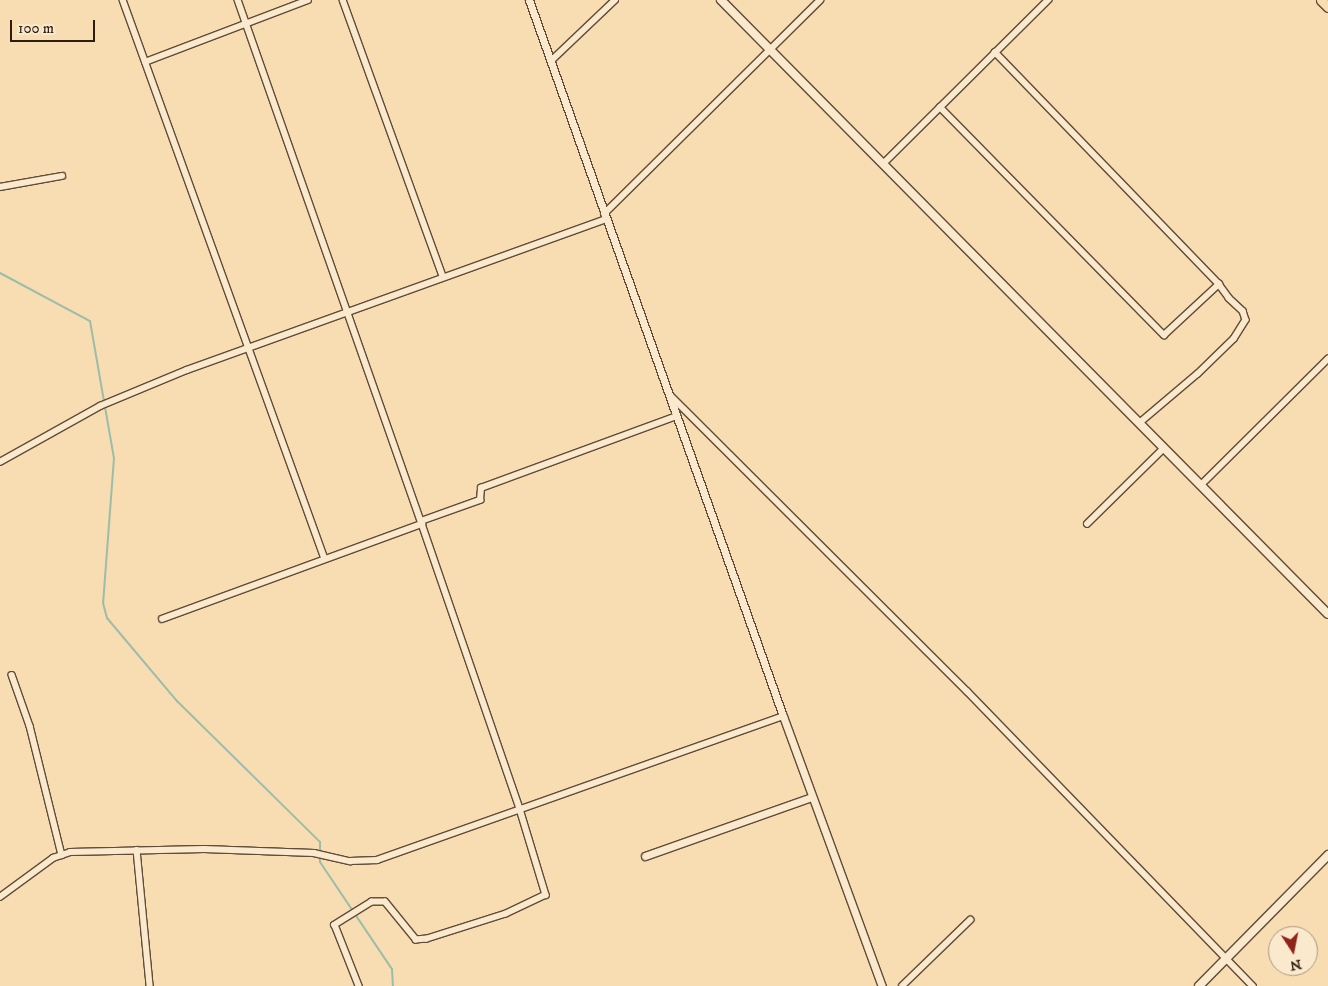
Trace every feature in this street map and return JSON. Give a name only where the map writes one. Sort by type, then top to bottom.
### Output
[{"type":"highway","points":[[1320,0],[1328,7]]},
{"type":"main road","points":[[721,0],[1328,614]]},
{"type":"main road","points":[[1199,986],[1328,854]]},
{"type":"street","points":[[123,0],[325,559]]},
{"type":"street","points":[[238,0],[520,809],[546,895],[506,914],[427,939],[416,940],[386,902],[372,902],[335,924],[359,986]]},
{"type":"street","points":[[145,62],[308,0]]},
{"type":"street","points":[[343,0],[443,276]]},
{"type":"street","points":[[529,0],[783,716],[882,986]]},
{"type":"street","points":[[551,62],[615,0]]},
{"type":"street","points":[[0,462],[100,406],[248,348],[605,217],[820,0]]},
{"type":"street","points":[[883,164],[1048,0]]},
{"type":"street","points":[[995,52],[1243,311],[1246,320],[1234,339],[1198,374],[1140,423]]},
{"type":"street","points":[[940,107],[1164,335],[1219,284]]},
{"type":"street","points":[[0,187],[62,176]]},
{"type":"street","points":[[1201,485],[1328,359]]},
{"type":"street","points":[[669,395],[967,691],[1228,958],[1252,986]]},
{"type":"street","points":[[162,618],[480,500],[481,488],[677,416]]},
{"type":"street","points":[[1088,524],[1164,448]]},
{"type":"street","points":[[12,675],[30,726],[62,855]]},
{"type":"street","points":[[0,897],[53,858],[70,852],[204,849],[314,853],[350,861],[377,860],[783,716]]},
{"type":"street","points":[[645,856],[812,797]]},
{"type":"street","points":[[137,850],[150,986]]},
{"type":"street","points":[[902,986],[970,920]]},
{"type":"waterway","points":[[0,273],[90,321],[114,458],[103,603],[107,618],[177,701],[320,842],[320,862],[392,969],[393,986]]}]
